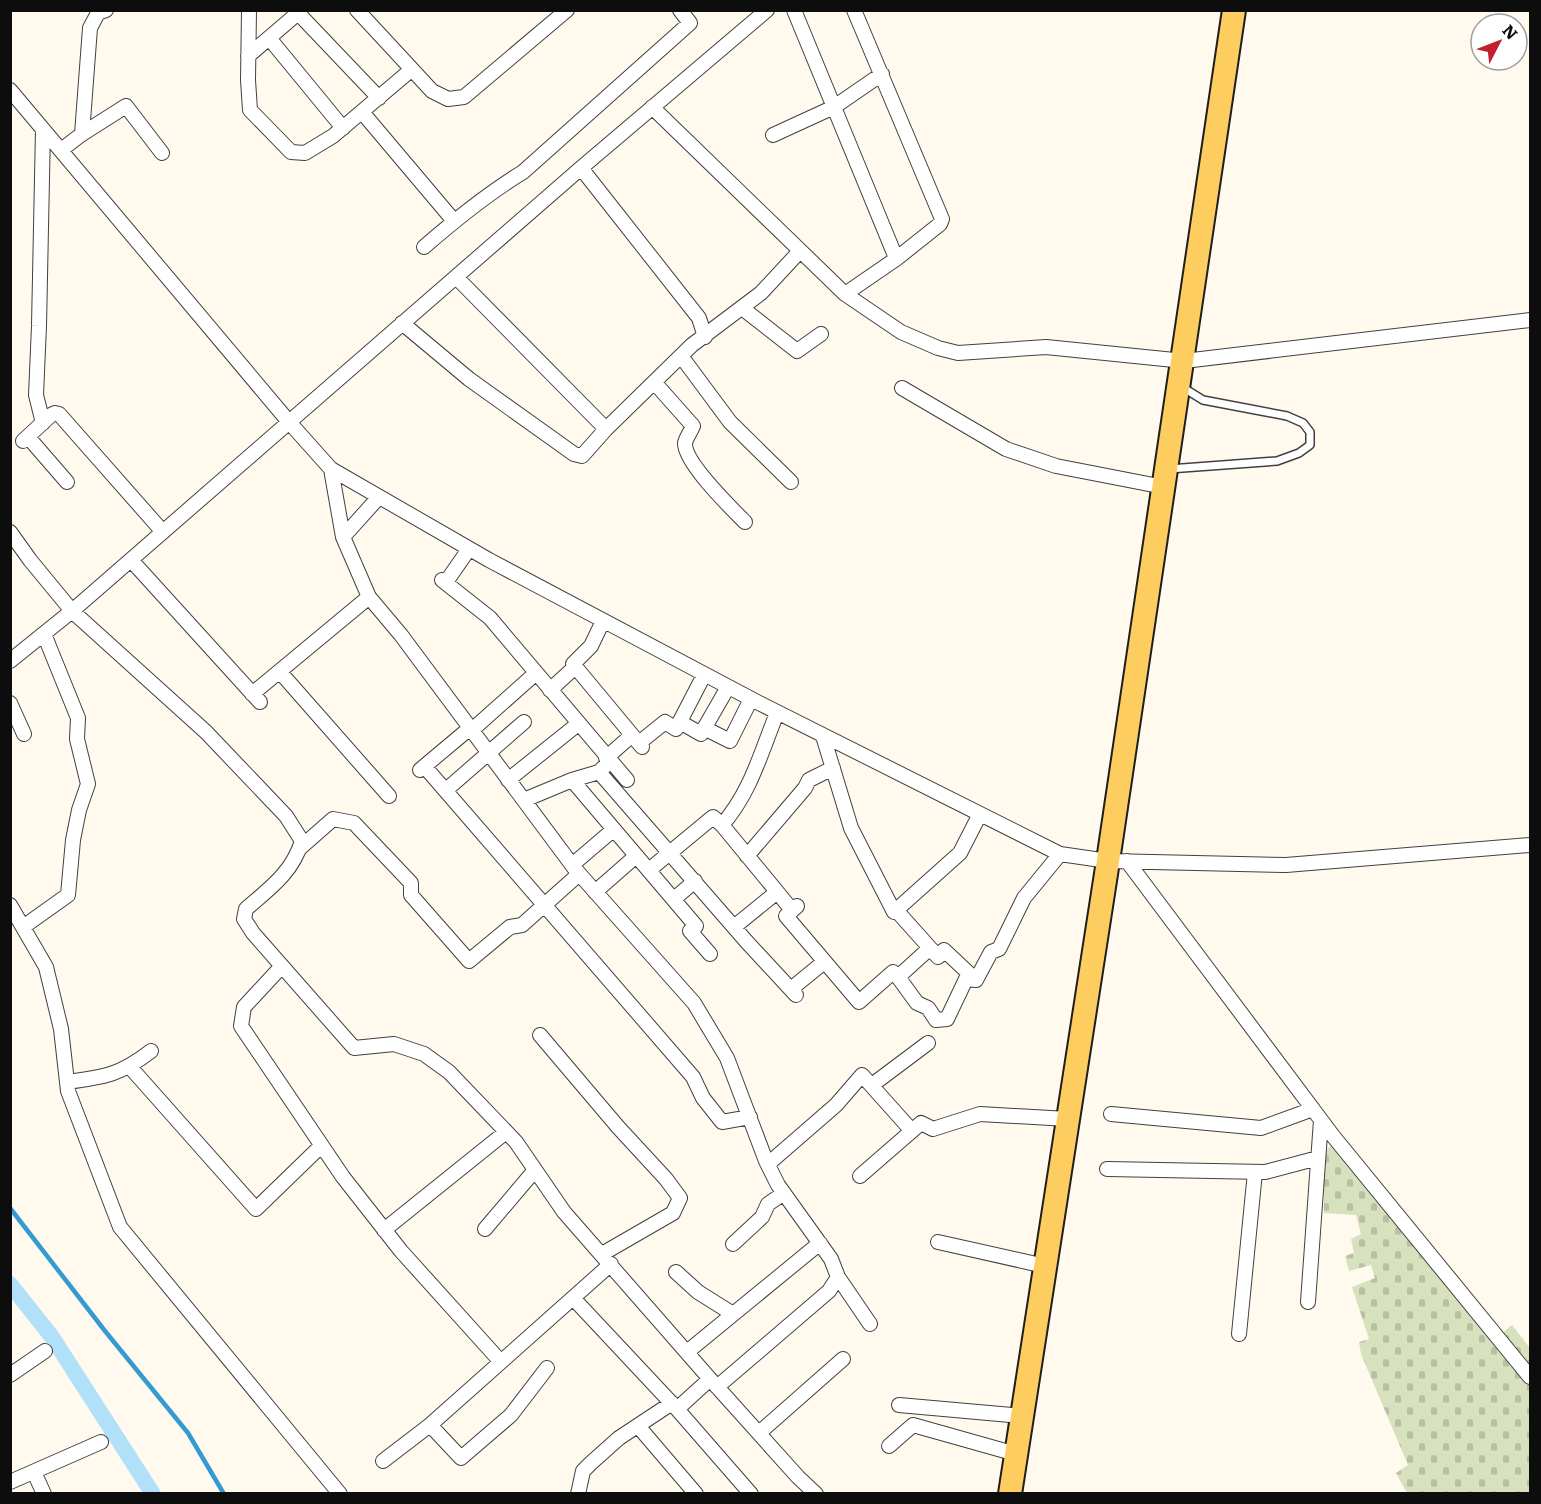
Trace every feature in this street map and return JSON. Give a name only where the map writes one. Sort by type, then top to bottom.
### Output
[{"type":"main road","points":[[1010,1494],[1068,1119],[1118,861],[1166,478],[1234,10]]},
{"type":"street","points":[[82,134],[90,28],[98,13],[106,10]]},
{"type":"street","points":[[249,10],[250,110],[291,152],[305,153],[314,149],[343,128],[411,70]]},
{"type":"street","points":[[357,10],[432,91],[448,99],[464,97],[567,10]]},
{"type":"street","points":[[424,248],[454,221],[523,172],[690,23],[680,10]]},
{"type":"street","points":[[10,661],[72,611],[581,168],[767,10]]},
{"type":"street","points":[[794,10],[896,258]]},
{"type":"street","points":[[845,294],[940,224],[942,219],[854,10]]},
{"type":"street","points":[[248,56],[298,13],[379,98]]},
{"type":"street","points":[[269,38],[343,128]]},
{"type":"street","points":[[773,135],[834,107],[882,74]]},
{"type":"street","points":[[10,90],[331,469],[469,549],[704,675],[1060,854],[1118,861],[1286,865],[1530,845]]},
{"type":"street","points":[[61,150],[126,106],[162,153]]},
{"type":"street","points":[[652,107],[845,294],[901,332],[938,348],[958,353],[1046,347],[1184,361],[1530,320]]},
{"type":"street","points":[[362,112],[454,221]]},
{"type":"street","points":[[43,129],[36,395],[43,423]]},
{"type":"street","points":[[581,168],[699,318],[705,337]]},
{"type":"street","points":[[402,323],[470,379],[574,454],[582,456],[606,429],[681,356],[760,293],[800,251]]},
{"type":"street","points":[[456,277],[606,429]]},
{"type":"street","points":[[742,308],[797,351],[821,334]]},
{"type":"street","points":[[681,356],[730,422],[791,482]]},
{"type":"street","points":[[654,382],[693,426],[685,442],[687,454],[711,485],[745,522]]},
{"type":"street","points":[[902,388],[1006,449],[1056,466],[1166,478]]},
{"type":"street","points":[[67,482],[25,439],[55,412],[163,532]]},
{"type":"street","points":[[331,469],[343,537],[369,597],[401,635],[576,870],[694,1003],[727,1058],[768,1164],[784,1193],[831,1259],[838,1277],[870,1324]]},
{"type":"street","points":[[343,537],[379,496]]},
{"type":"street","points":[[10,532],[72,611],[214,741],[286,816],[302,841],[297,857],[284,876],[246,909],[244,919],[253,933],[354,1048],[394,1044],[424,1054],[449,1072],[506,1132],[564,1212],[713,1383],[816,1494]]},
{"type":"street","points":[[469,549],[444,581],[490,618],[627,780]]},
{"type":"street","points":[[131,560],[256,698],[280,672],[369,597]]},
{"type":"street","points":[[603,621],[591,646],[573,664],[638,742]]},
{"type":"street","points":[[23,927],[68,895],[73,840],[79,810],[88,784],[77,740],[78,718],[44,634]]},
{"type":"street","points":[[550,690],[575,667]]},
{"type":"street","points":[[280,672],[389,796]]},
{"type":"street","points":[[536,673],[422,768],[446,790],[693,1077],[703,1098],[722,1122],[750,1117]]},
{"type":"street","points":[[524,800],[598,772],[608,760],[638,742],[664,722],[676,729],[704,675]]},
{"type":"street","points":[[680,722],[701,734],[728,687]]},
{"type":"street","points":[[704,728],[730,741],[752,699]]},
{"type":"street","points":[[10,703],[24,734]]},
{"type":"street","points":[[722,825],[735,810],[758,768],[777,713]]},
{"type":"street","points":[[446,790],[524,723]]},
{"type":"street","points":[[508,780],[578,724]]},
{"type":"street","points":[[824,736],[851,828],[894,912],[896,910],[938,957],[944,950],[976,980]]},
{"type":"street","points":[[747,856],[805,788],[809,780],[833,768]]},
{"type":"street","points":[[598,772],[793,992],[824,962]]},
{"type":"street","points":[[572,780],[696,926],[690,931],[710,954]]},
{"type":"street","points":[[896,910],[960,853],[980,814]]},
{"type":"street","points":[[649,870],[712,818],[722,825],[777,892],[795,908],[786,916],[859,1002],[893,972],[917,1003],[928,1008],[936,1020],[947,1018],[966,979],[976,980]]},
{"type":"street","points":[[300,848],[333,819],[354,823],[411,883],[411,895],[469,961],[510,927],[522,925],[545,904],[613,830]]},
{"type":"street","points":[[976,980],[991,952],[999,949],[1024,898],[1060,854]]},
{"type":"street","points":[[595,892],[636,856]]},
{"type":"street","points":[[1118,861],[1317,1115],[1474,1311],[1530,1377]]},
{"type":"street","points":[[674,899],[695,881]]},
{"type":"street","points":[[734,927],[777,892]]},
{"type":"street","points":[[10,905],[46,968],[61,1029],[68,1091],[120,1227],[340,1494]]},
{"type":"street","points":[[898,977],[930,948]]},
{"type":"street","points":[[282,966],[244,1007],[241,1026],[321,1146],[384,1230],[501,1362]]},
{"type":"street","points":[[383,1461],[430,1425],[573,1298],[607,1259],[673,1213],[680,1198],[540,1035]]},
{"type":"street","points":[[872,1085],[928,1043]]},
{"type":"street","points":[[67,1082],[100,1078],[130,1067],[151,1051]]},
{"type":"street","points":[[130,1067],[256,1209],[321,1146]]},
{"type":"street","points":[[768,1164],[836,1105],[862,1075],[912,1131]]},
{"type":"street","points":[[860,1176],[921,1123],[933,1129],[980,1114],[1068,1119]]},
{"type":"street","points":[[1111,1114],[1261,1128],[1317,1115]]},
{"type":"street","points":[[1308,1302],[1318,1158],[1317,1115]]},
{"type":"street","points":[[384,1230],[506,1132]]},
{"type":"street","points":[[1107,1169],[1265,1172],[1318,1158]]},
{"type":"street","points":[[485,1229],[535,1170]]},
{"type":"street","points":[[1239,1334],[1255,1172]]},
{"type":"street","points":[[733,1244],[762,1217],[768,1204],[784,1193]]},
{"type":"street","points":[[938,1242],[1045,1266]]},
{"type":"street","points":[[687,1352],[820,1243]]},
{"type":"street","points":[[676,1272],[698,1292],[733,1314]]},
{"type":"street","points":[[578,1494],[583,1471],[619,1438],[713,1383],[816,1303],[829,1291],[838,1277]]},
{"type":"street","points":[[573,1298],[675,1406],[751,1494]]},
{"type":"street","points":[[10,1375],[45,1351]]},
{"type":"street","points":[[759,1433],[843,1359]]},
{"type":"street","points":[[430,1425],[461,1458],[511,1414],[547,1368]]},
{"type":"street","points":[[899,1405],[1022,1416]]},
{"type":"street","points":[[889,1446],[913,1425],[1016,1454]]},
{"type":"street","points":[[638,1426],[696,1494]]},
{"type":"street","points":[[10,1482],[101,1443]]},
{"type":"street","points":[[34,1472],[44,1494]]},
{"type":"lane","points":[[1166,478],[1277,461],[1299,453],[1310,445],[1310,432],[1303,423],[1287,416],[1203,400],[1179,386]]},
{"type":"green space","points":[[1341,1136],[1501,1334],[1512,1325],[1530,1348],[1530,1493],[1407,1493],[1396,1473],[1408,1465],[1361,1354],[1359,1342],[1369,1339],[1352,1287],[1375,1278],[1371,1265],[1349,1271],[1345,1256],[1354,1253],[1351,1239],[1361,1234],[1356,1215],[1324,1213],[1323,1153]]},
{"type":"waterway","points":[[10,1208],[105,1331],[188,1433],[224,1494]]},
{"type":"waterway","points":[[10,1284],[52,1337],[153,1494]]}]
